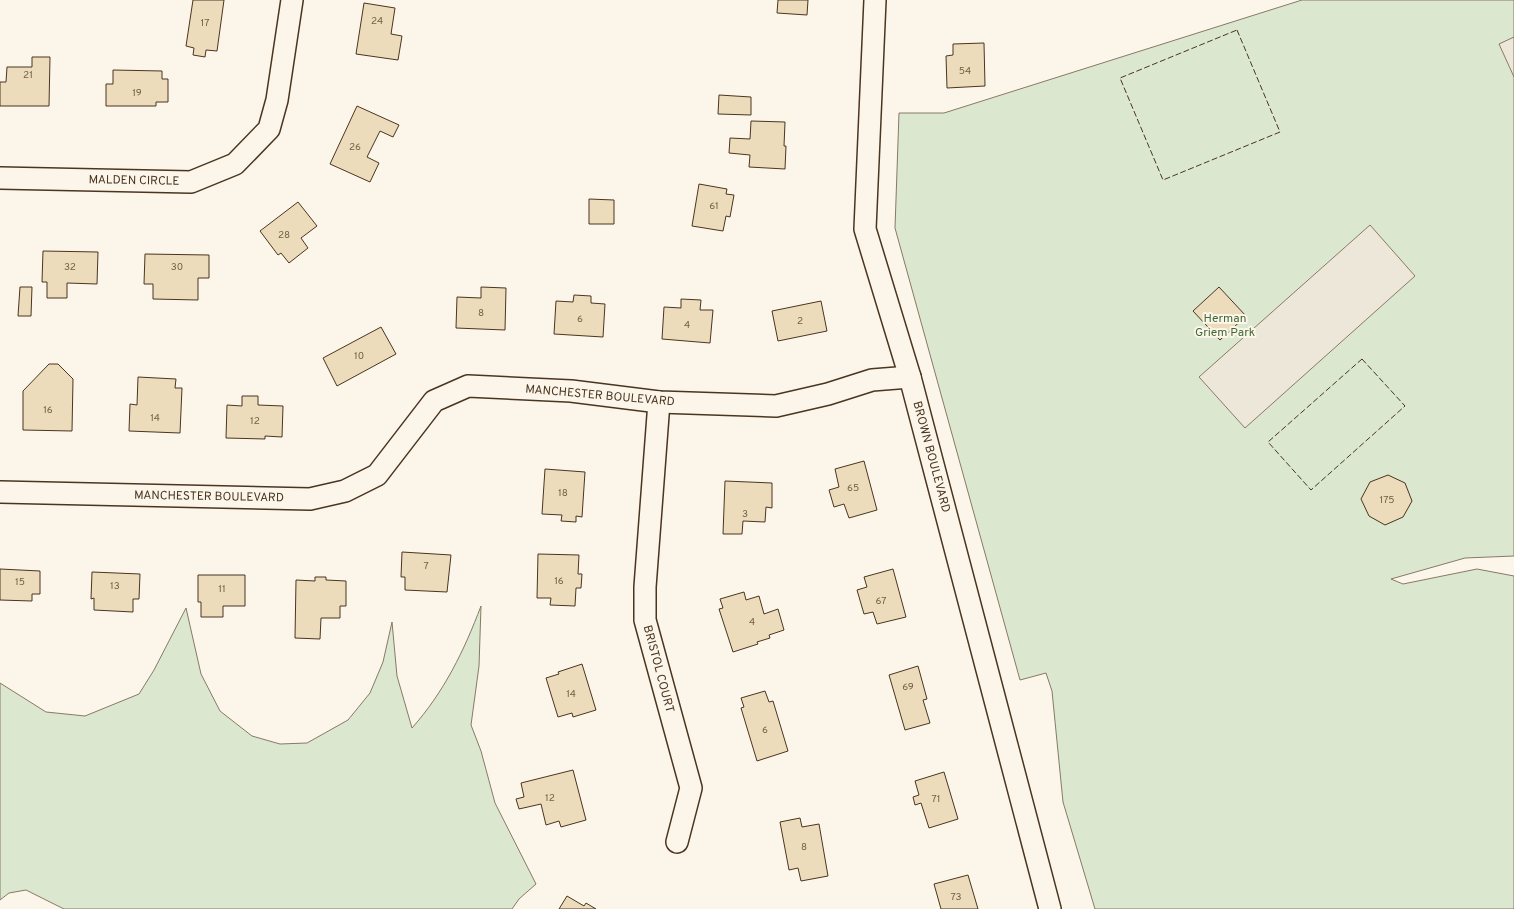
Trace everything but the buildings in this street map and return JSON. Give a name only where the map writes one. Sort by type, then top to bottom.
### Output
[{"type":"street","name":"MALDEN CIRCLE","points":[[0,178],[191,182],[235,164],[269,129],[277,100],[292,0]]},
{"type":"street","name":"BROWN BOULEVARD","points":[[875,0],[865,192],[865,229],[910,376],[1050,909]]},
{"type":"street","name":"MANCHESTER BOULEVARD","points":[[0,492],[310,499],[345,491],[377,475],[434,401],[468,386],[571,391],[659,402],[776,406],[828,394],[872,380],[910,376]]},
{"type":"street","name":"BRISTOL COURT","points":[[659,402],[645,587],[645,620],[691,788],[677,842]]},
{"type":"green space","name":"Herman Griem Park","points":[[1302,0],[1514,0],[1514,556],[1465,558],[1391,579],[1403,584],[1477,569],[1514,576],[1514,909],[1095,909],[1063,802],[1052,691],[1046,673],[1020,680],[895,228],[899,113],[944,113]]},
{"type":"green space","points":[[481,606],[479,666],[471,725],[481,751],[495,803],[536,884],[519,899],[512,909],[64,909],[26,890],[9,893],[0,900],[0,683],[46,712],[85,716],[139,694],[154,670],[186,608],[201,674],[220,711],[252,736],[280,744],[307,743],[348,720],[370,693],[383,662],[392,622],[397,676],[412,728],[434,700],[452,670],[468,639]]},
{"type":"shaded area","points":[[1514,37],[1514,77],[1499,44]]},
{"type":"shaded area","points":[[1370,225],[1415,276],[1245,428],[1199,377]]},
{"type":"fence","points":[[1237,30],[1280,132],[1163,180],[1120,78],[1237,30]]},
{"type":"fence","points":[[1362,359],[1405,406],[1311,490],[1268,442],[1362,359]]}]
